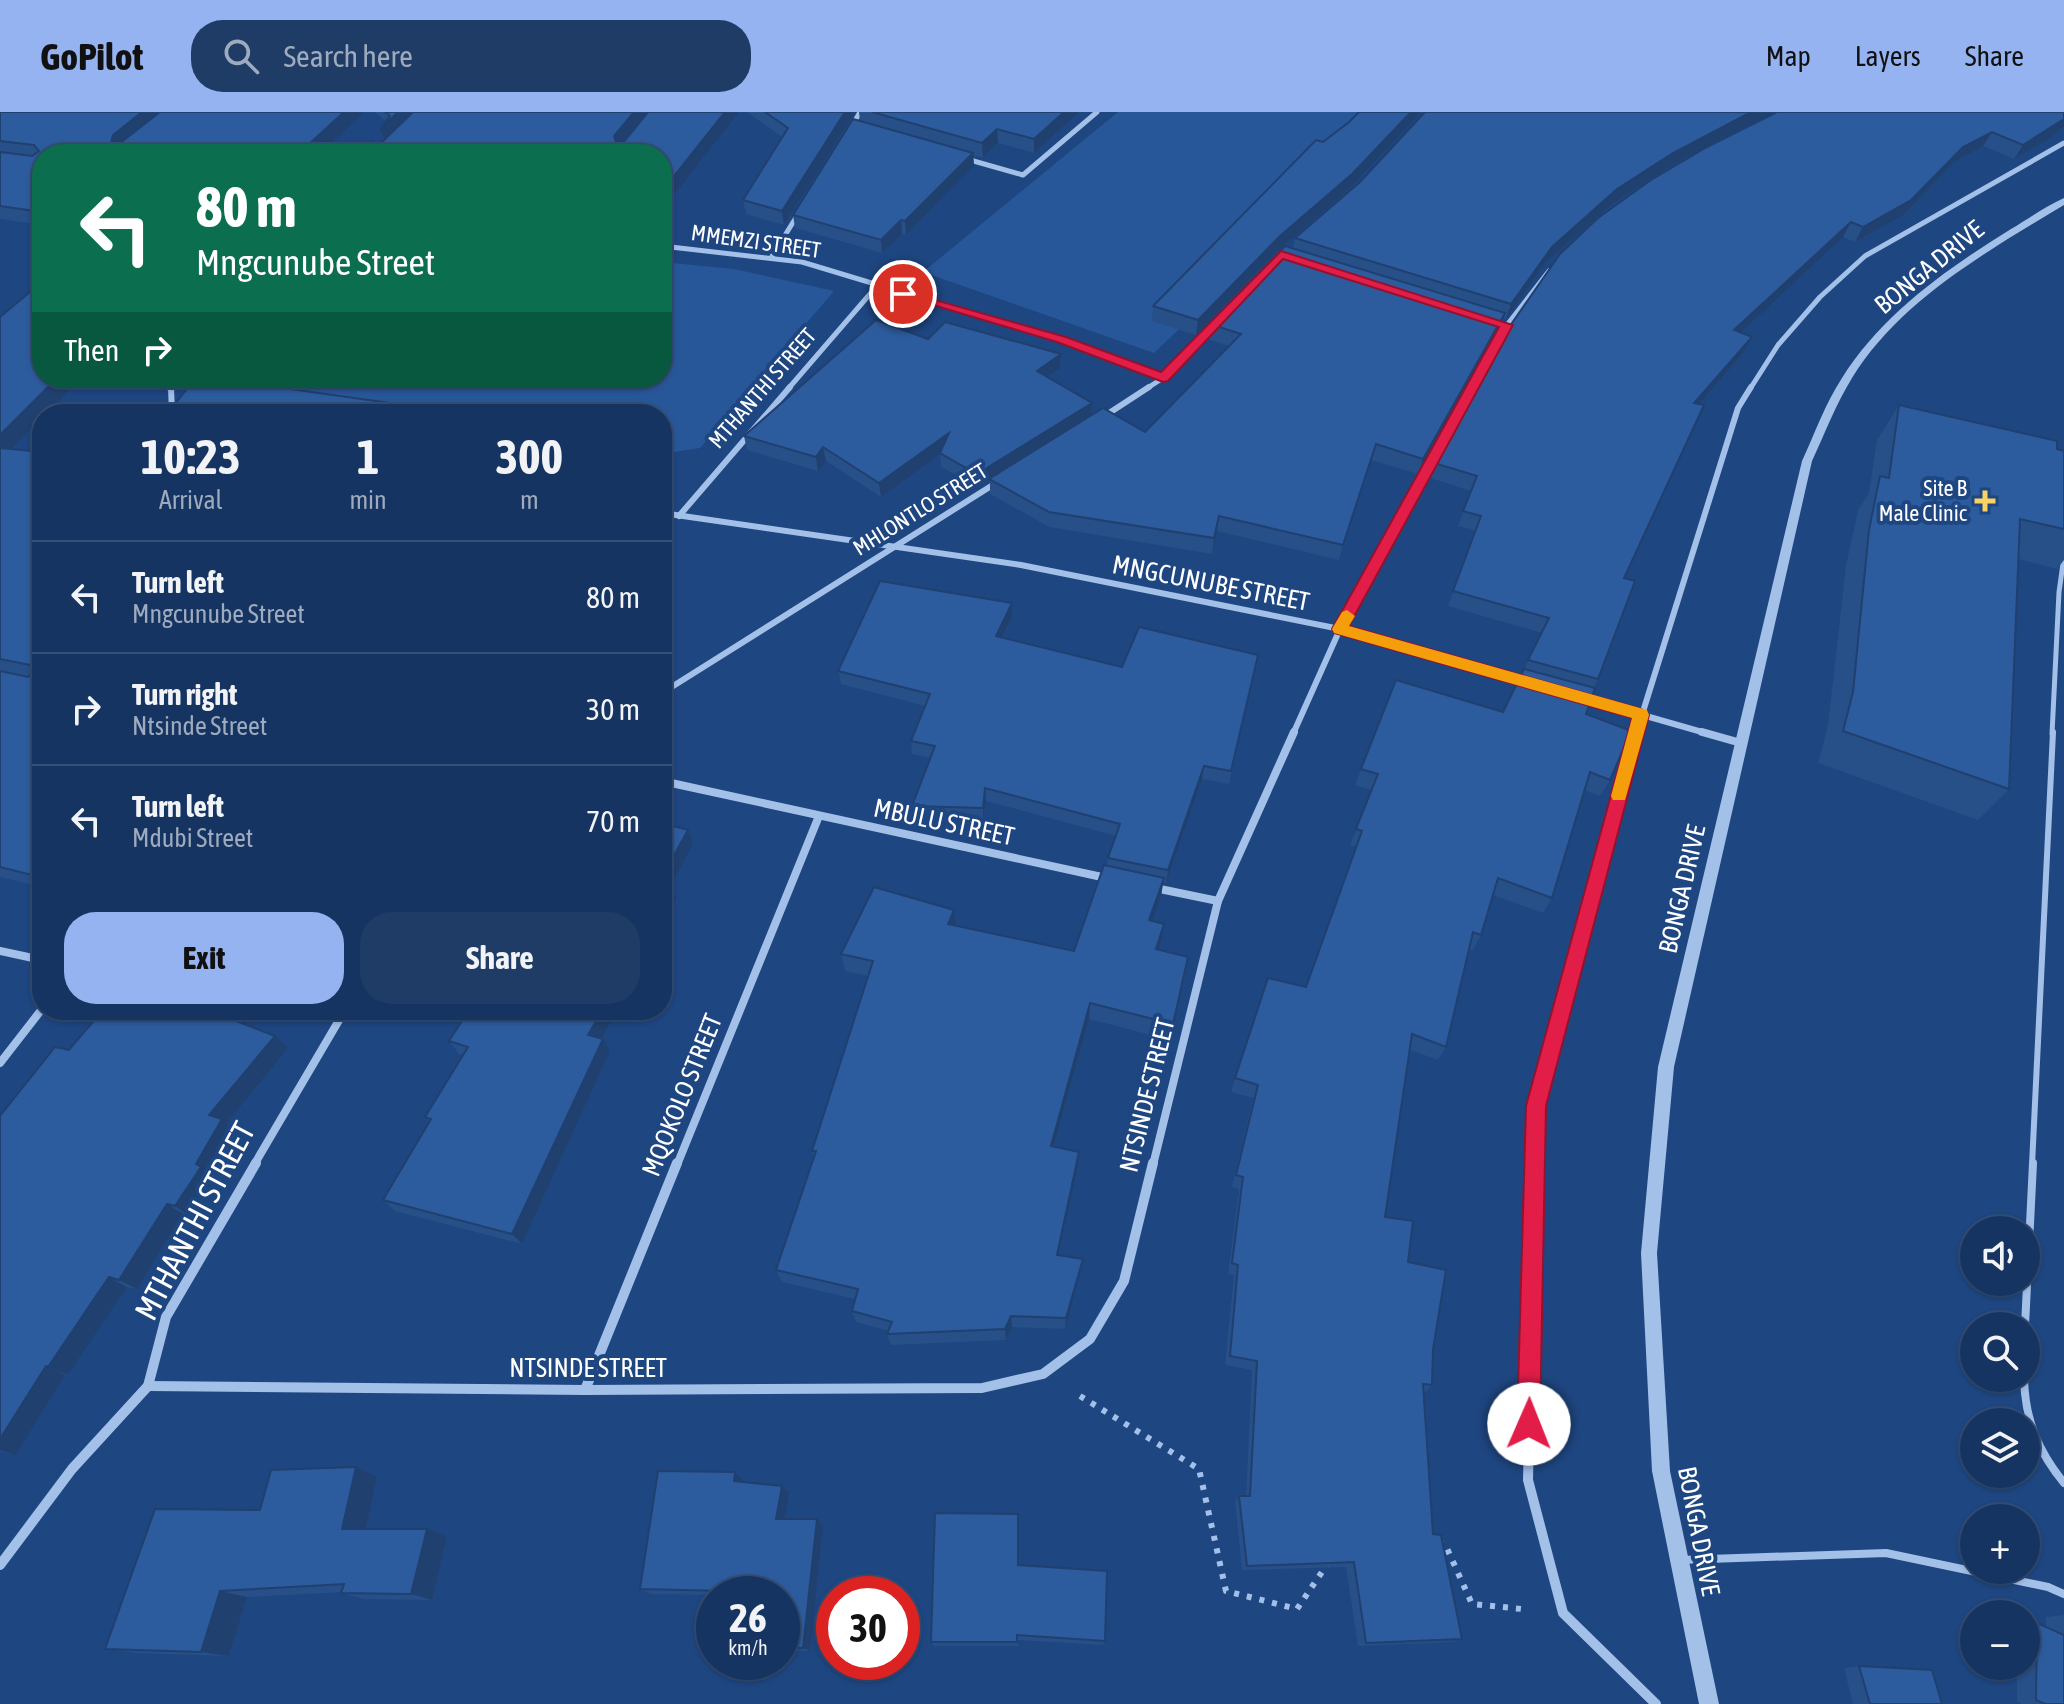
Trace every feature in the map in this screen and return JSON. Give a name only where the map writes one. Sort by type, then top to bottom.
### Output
[{"type":"street","points":[[845,139],[860,112]]},
{"type":"street","points":[[952,154],[1023,175],[1097,112]]},
{"type":"street","points":[[853,126],[867,130]]},
{"type":"street","points":[[1656,1704],[1563,1613],[1528,1480],[1536,1106],[1641,715],[1738,408],[1778,345],[1820,297],[1865,256],[2064,143]]},
{"type":"street","name":"BONGA DRIVE","points":[[1709,1704],[1661,1471],[1649,1253],[1666,1067],[1807,461],[1853,368],[1910,307],[1988,246],[2064,201]]},
{"type":"street","points":[[771,258],[804,205]]},
{"type":"street","name":"MMEMZI STREET","points":[[672,247],[802,262],[876,287],[1061,340],[1163,378]]},
{"type":"street","name":"NTSINDE STREET","points":[[148,1386],[585,1390],[982,1388],[1043,1374],[1090,1339],[1124,1281],[1218,901],[1340,629],[1507,325],[1553,265]]},
{"type":"street","name":"MTHANTHI STREET","points":[[679,516],[876,287]]},
{"type":"street","points":[[1091,424],[1163,378],[1220,320]]},
{"type":"street","points":[[1492,320],[1507,325]]},
{"type":"street","name":"MHLONTLO STREET","points":[[672,687],[998,481]]},
{"type":"street","name":"MNGCUNUBE STREET","points":[[672,515],[1021,565],[1340,629],[1536,685]]},
{"type":"street","points":[[1581,697],[1741,743]]},
{"type":"street","name":"MBULU STREET","points":[[672,783],[1125,882]]},
{"type":"street","name":"MQOKOLO STREET","points":[[585,1390],[819,816]]},
{"type":"street","points":[[1141,885],[1218,901]]},
{"type":"street","points":[[0,951],[32,958]]},
{"type":"street","points":[[0,1063],[33,1020]]},
{"type":"street","name":"MTHANTHI STREET","points":[[0,1565],[72,1469],[148,1386],[166,1317],[339,1020]]},
{"type":"lane","points":[[2026,1312],[2059,607],[2064,556]]},
{"type":"lane","points":[[2024,1392],[2023,1406],[2041,1455],[2064,1483]]},
{"type":"lane","points":[[1678,1560],[1886,1553],[2048,1587],[2064,1594]]},
{"type":"path","points":[[1043,1374],[1199,1469],[1226,1591],[1297,1609],[1332,1556]]},
{"type":"path","points":[[1431,1542],[1445,1544],[1472,1604],[1563,1613]]},
{"type":"shaded area","points":[[1118,112],[1362,112],[1343,173],[1154,353],[923,272]]},
{"type":"shaded area","points":[[672,263],[734,269],[834,291],[700,448],[672,452],[672,404],[373,404],[283,388],[672,388]]},
{"type":"building","points":[[0,112],[142,112],[113,135],[111,143],[119,144],[32,145],[0,141]]},
{"type":"building","points":[[160,112],[344,112],[309,144],[119,144]]},
{"type":"building","points":[[385,112],[398,112],[380,129],[390,116]]},
{"type":"building","points":[[413,112],[634,112],[614,136],[617,144],[380,144]]},
{"type":"building","points":[[648,112],[725,112],[672,178],[672,144],[620,144]]},
{"type":"building","points":[[765,112],[845,112],[782,211],[743,200],[788,128]]},
{"type":"building","points":[[872,112],[1064,112],[1034,139],[997,129],[982,143]]},
{"type":"building","points":[[1359,112],[1411,112],[1352,174],[1280,236],[1198,320],[1153,306],[1316,140],[1323,142]]},
{"type":"building","points":[[1425,112],[1751,112],[1673,153],[1617,189],[1552,247],[1511,304],[1295,238],[1360,182]]},
{"type":"building","points":[[1777,112],[2064,112],[2064,119],[2023,145],[1992,132],[1963,147],[1911,200],[1863,227],[1851,222],[1734,330],[1752,337],[1694,403],[1704,405],[1624,578],[1635,581],[1598,679],[1528,660],[1549,618],[1453,591],[1481,516],[1463,511],[1477,476],[1434,463],[1512,323],[1560,254],[1598,218],[1651,180],[1707,147]]},
{"type":"building","points":[[853,119],[973,153],[905,221],[901,220],[881,240],[793,215]]},
{"type":"building","points":[[0,152],[32,156],[32,211],[0,206]]},
{"type":"building","points":[[1285,246],[1505,313],[1423,459],[1376,444],[1343,545],[1219,516],[1214,538],[1049,512],[989,479],[1103,408],[1145,432],[1241,334],[1210,324]]},
{"type":"building","points":[[32,290],[32,388],[47,388],[0,435],[0,317]]},
{"type":"building","points":[[876,320],[928,339],[945,322],[1061,354],[1037,371],[1092,403],[977,474],[940,453],[949,433],[879,483],[823,447],[816,457],[744,436]]},
{"type":"building","points":[[188,388],[283,388],[395,404],[176,404]]},
{"type":"building","points":[[1899,405],[2057,441],[2057,449],[2064,451],[2064,529],[2020,519],[2009,789],[1843,731],[1853,692],[1869,530],[1880,476],[1889,478]]},
{"type":"building","points":[[0,448],[32,451],[32,667],[0,659]]},
{"type":"building","points":[[880,581],[1012,603],[996,636],[1122,667],[1139,627],[1258,655],[1231,771],[1204,766],[1168,870],[1108,858],[1120,824],[985,788],[983,808],[912,806],[935,746],[911,741],[930,694],[838,671]]},
{"type":"building","points":[[1524,669],[1595,688],[1586,714],[1631,731],[1610,780],[1590,772],[1552,898],[1498,878],[1481,935],[1473,932],[1446,1047],[1412,1034],[1385,1217],[1413,1221],[1408,1262],[1446,1270],[1433,1349],[1432,1385],[1423,1384],[1433,1534],[1441,1535],[1462,1639],[1366,1643],[1354,1562],[1247,1566],[1239,1496],[1250,1496],[1257,1361],[1230,1356],[1238,1265],[1232,1263],[1243,1177],[1236,1175],[1258,1085],[1235,1078],[1268,978],[1306,987],[1362,831],[1356,829],[1378,774],[1361,769],[1396,680],[1503,712]]},
{"type":"building","points":[[0,671],[28,677],[32,674],[32,875],[0,867]]},
{"type":"building","points":[[672,826],[688,830],[672,859]]},
{"type":"building","points":[[1104,865],[1164,878],[1149,920],[1164,924],[1156,949],[1188,957],[1173,1024],[1090,1003],[1051,1146],[1079,1152],[1057,1255],[1083,1259],[1066,1318],[1011,1316],[1005,1329],[887,1334],[892,1322],[852,1311],[858,1289],[776,1270],[816,1151],[812,1151],[873,961],[841,954],[874,887],[954,910],[948,924],[1074,951]]},
{"type":"building","points":[[94,1020],[233,1020],[275,1036],[209,1115],[222,1119],[196,1164],[201,1167],[175,1206],[167,1204],[119,1280],[109,1277],[46,1366],[0,1439],[0,1116],[55,1047],[69,1050]]},
{"type":"building","points":[[463,1020],[597,1020],[588,1035],[603,1039],[512,1234],[383,1200],[431,1119],[425,1117],[468,1047],[449,1041]]},
{"type":"building","points":[[356,1467],[342,1529],[427,1529],[411,1594],[341,1593],[344,1584],[220,1591],[201,1652],[105,1649],[155,1509],[260,1510],[271,1470]]},
{"type":"building","points":[[658,1471],[735,1472],[734,1481],[782,1486],[776,1519],[817,1519],[803,1648],[800,1648],[800,1576],[696,1576],[696,1590],[640,1589]]},
{"type":"building","points":[[935,1513],[1018,1514],[1018,1565],[1107,1571],[1105,1641],[1017,1635],[1017,1642],[931,1642]]},
{"type":"building","points":[[2040,1624],[2064,1635],[2064,1704],[2045,1704],[2036,1700],[2036,1680],[2040,1680]]},
{"type":"building","points":[[1859,1666],[1932,1670],[1942,1704],[1870,1704]]},
{"type":"slow traffic","points":[[1347,616],[1340,629],[1641,715],[1619,796]]},
{"type":"place","name":"Site B Male Clinic","points":[[1985,501]]},
{"type":"route","points":[[903,294],[1061,340],[1163,378],[1281,255],[1507,325],[1340,629],[1641,715],[1536,1106],[1529,1424]]}]
